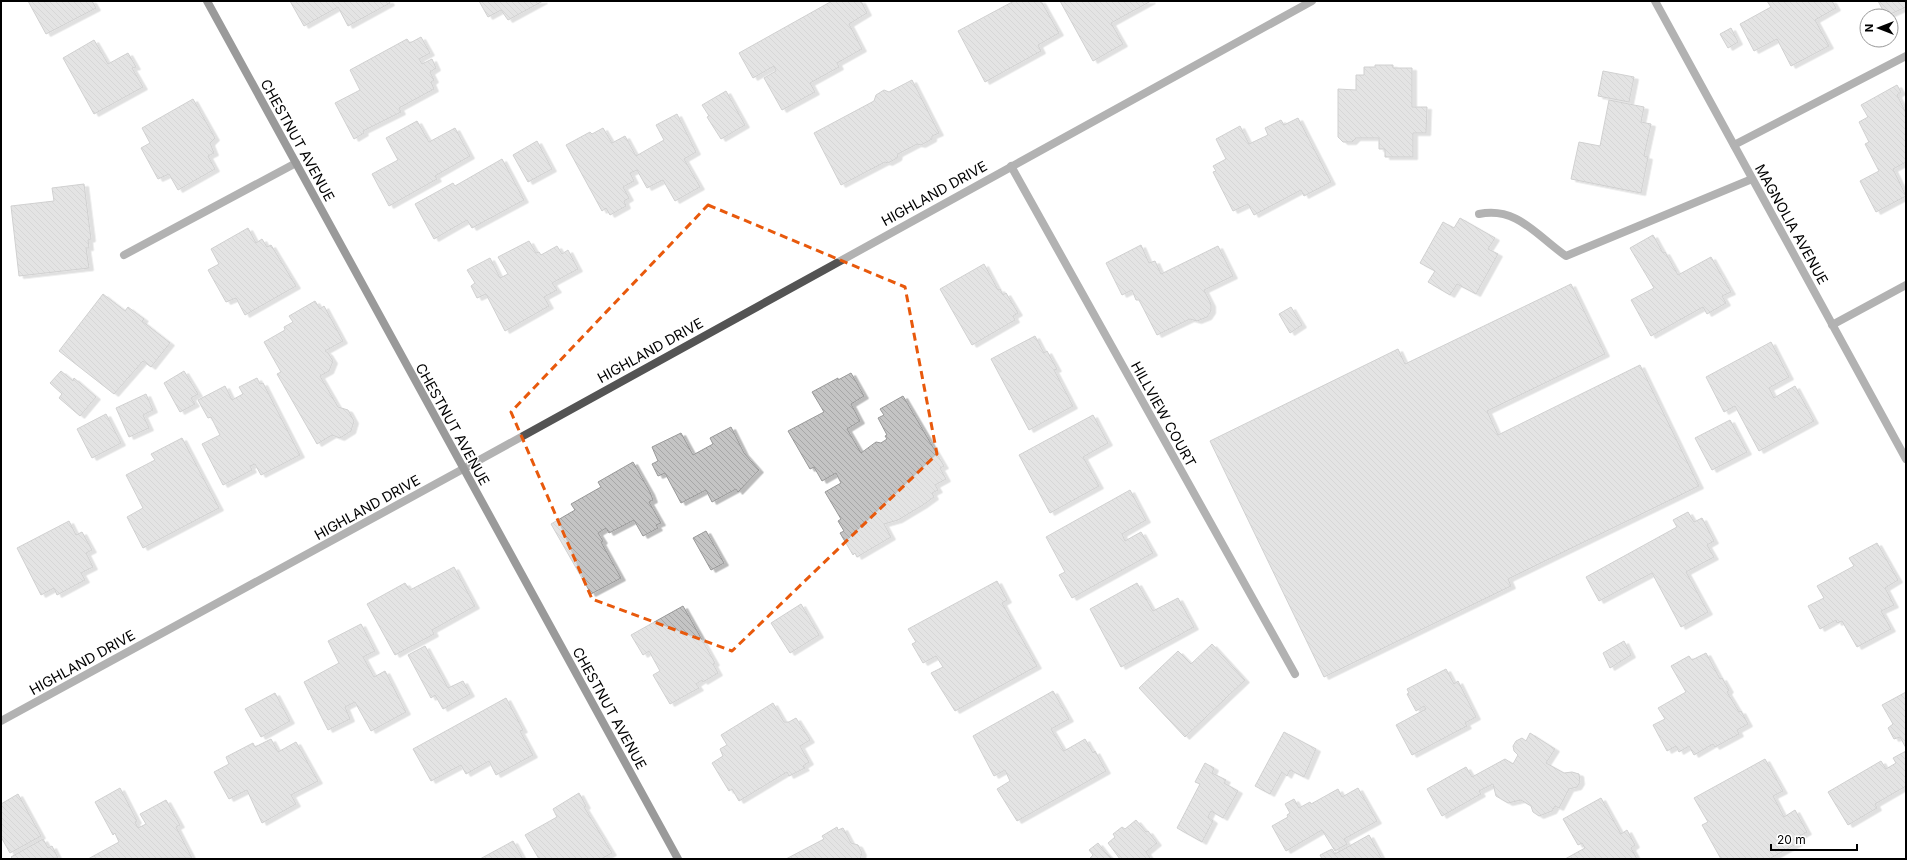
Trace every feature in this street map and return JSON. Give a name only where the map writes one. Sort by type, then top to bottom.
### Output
[{"type":"main road","name":"CHESTNUT AVENUE","points":[[207,1],[678,859]]},
{"type":"street","name":"HIGHLAND DRIVE","points":[[1,721],[463,469],[1312,1]]},
{"type":"street","name":"MAGNOLIA AVENUE","points":[[1655,1],[1906,459]]},
{"type":"street","points":[[1734,145],[1906,56]]},
{"type":"street","points":[[124,255],[296,163]]},
{"type":"street","name":"HILLVIEW COURT","points":[[1011,166],[1295,674]]},
{"type":"street","points":[[1479,214],[1491,212],[1507,214],[1535,230],[1566,256],[1752,180]]},
{"type":"street","points":[[1832,325],[1906,285]]},
{"type":"highlighted area","points":[[708,205],[905,287],[937,454],[732,651],[592,599],[511,412]]},
{"type":"building","points":[[28,1],[92,1],[96,8],[46,34]]},
{"type":"building","points":[[290,1],[389,1],[390,3],[348,26],[338,7],[304,26]]},
{"type":"building","points":[[479,1],[543,1],[508,20],[501,10],[488,17]]},
{"type":"building","points":[[832,1],[861,1],[867,13],[849,24],[862,49],[837,63],[839,67],[810,83],[815,92],[782,110],[764,78],[776,71],[774,66],[753,78],[739,53]]},
{"type":"building","points":[[1014,1],[1041,1],[1059,33],[1038,45],[1041,51],[985,82],[958,31]]},
{"type":"building","points":[[1060,1],[1151,1],[1111,23],[1123,44],[1093,61]]},
{"type":"building","points":[[1767,1],[1832,1],[1836,8],[1815,20],[1829,46],[1791,66],[1777,39],[1754,51],[1740,24],[1771,7]]},
{"type":"building","points":[[1878,1],[1906,1],[1906,7],[1899,10],[1899,8],[1882,8]]},
{"type":"building","points":[[1731,28],[1738,42],[1728,48],[1720,34]]},
{"type":"building","points":[[421,37],[430,53],[419,59],[422,64],[432,59],[436,68],[430,72],[434,80],[431,82],[434,89],[399,108],[401,112],[363,131],[364,133],[354,139],[335,103],[360,90],[350,70],[407,39],[410,43]]},
{"type":"building","points":[[94,40],[108,64],[128,53],[136,67],[132,68],[143,87],[94,114],[63,58]]},
{"type":"building","points":[[1375,65],[1393,65],[1393,68],[1412,68],[1412,107],[1427,107],[1426,133],[1413,133],[1413,157],[1385,157],[1385,149],[1379,149],[1379,138],[1356,138],[1352,142],[1343,142],[1338,137],[1338,89],[1356,90],[1356,75],[1364,75],[1364,67],[1375,67]]},
{"type":"building","points":[[1603,71],[1634,77],[1629,102],[1598,96]]},
{"type":"building","points":[[912,80],[939,133],[932,136],[932,139],[921,145],[917,144],[898,154],[897,158],[888,163],[885,162],[841,185],[814,133],[874,101],[876,95],[884,90],[889,92]]},
{"type":"building","points":[[1897,85],[1901,92],[1897,95],[1906,113],[1906,162],[1893,169],[1906,196],[1876,212],[1860,181],[1879,171],[1865,144],[1869,142],[1859,122],[1868,117],[1861,105]]},
{"type":"building","points":[[726,91],[745,125],[721,139],[707,117],[709,116],[702,105]]},
{"type":"building","points":[[193,99],[215,138],[210,143],[214,153],[208,156],[215,169],[178,190],[169,174],[158,179],[141,148],[150,143],[142,128]]},
{"type":"building","points":[[1609,100],[1644,107],[1641,122],[1651,124],[1644,156],[1648,157],[1641,193],[1571,179],[1579,142],[1600,146]]},
{"type":"building","points":[[677,114],[696,152],[684,159],[700,187],[675,201],[663,180],[647,188],[637,170],[630,173],[634,181],[623,187],[629,198],[624,201],[626,206],[610,215],[606,208],[602,211],[566,145],[590,132],[592,134],[603,128],[612,143],[625,136],[636,156],[664,140],[656,125]]},
{"type":"building","points":[[1298,118],[1331,182],[1304,196],[1301,190],[1254,215],[1248,204],[1233,211],[1213,172],[1216,171],[1213,166],[1226,159],[1216,139],[1240,126],[1249,144],[1268,135],[1265,128],[1281,120],[1284,125]]},
{"type":"building","points":[[417,121],[429,142],[455,128],[470,156],[435,176],[437,179],[389,206],[372,174],[398,160],[386,138]]},
{"type":"building","points":[[537,141],[552,169],[528,182],[513,155]]},
{"type":"building","points":[[502,159],[524,200],[472,228],[467,220],[434,239],[415,204],[453,183],[455,186]]},
{"type":"building","points":[[84,184],[91,239],[88,240],[89,248],[86,248],[89,268],[19,276],[11,206],[54,201],[52,188]]},
{"type":"building","points":[[1460,218],[1495,238],[1488,249],[1498,254],[1476,294],[1457,284],[1450,295],[1428,282],[1435,271],[1420,263],[1443,222],[1454,228]]},
{"type":"building","points":[[248,228],[256,243],[262,239],[267,247],[271,245],[296,286],[245,315],[236,298],[226,302],[208,270],[219,264],[211,249]]},
{"type":"building","points":[[1653,235],[1678,275],[1711,257],[1731,292],[1722,296],[1726,303],[1707,314],[1703,307],[1651,336],[1631,300],[1654,288],[1630,248]]},
{"type":"building","points":[[529,241],[536,253],[539,252],[541,255],[557,246],[562,254],[568,250],[578,269],[552,283],[557,290],[544,297],[549,306],[505,331],[486,294],[477,298],[471,286],[475,283],[467,270],[490,258],[500,278],[508,274],[498,257]]},
{"type":"building","points":[[1141,245],[1149,263],[1155,261],[1161,274],[1218,246],[1233,276],[1204,290],[1211,304],[1211,311],[1207,317],[1197,321],[1190,319],[1157,335],[1139,300],[1136,300],[1132,290],[1122,295],[1106,263]]},
{"type":"building","points":[[984,264],[998,290],[1000,289],[1003,295],[1006,293],[1018,313],[1013,316],[1015,320],[972,345],[940,289]]},
{"type":"building","points":[[1571,284],[1605,354],[1487,411],[1498,435],[1640,365],[1699,486],[1508,579],[1511,586],[1324,677],[1210,441],[1398,349],[1405,364]]},
{"type":"building","points":[[103,294],[125,311],[128,307],[144,319],[142,321],[170,343],[151,367],[143,361],[114,394],[59,351]]},
{"type":"building","points":[[315,301],[320,309],[324,306],[343,341],[325,351],[333,361],[329,371],[320,376],[338,407],[348,410],[354,421],[351,431],[340,438],[332,435],[317,444],[277,374],[281,372],[264,342],[285,330],[284,327],[293,322],[289,316]]},
{"type":"building","points":[[1291,307],[1302,325],[1290,333],[1279,314]]},
{"type":"building","points":[[1035,336],[1044,353],[1047,351],[1057,369],[1054,370],[1073,406],[1029,430],[991,359]]},
{"type":"building","points":[[1771,342],[1789,377],[1769,388],[1774,398],[1795,386],[1814,421],[1759,451],[1735,406],[1724,412],[1706,377]]},
{"type":"building","points":[[61,371],[73,381],[74,378],[96,397],[80,416],[59,398],[62,394],[50,383]]},
{"type":"building","points":[[184,371],[198,394],[191,398],[195,404],[180,412],[164,383]]},
{"type":"building","points":[[851,373],[864,396],[851,404],[860,421],[847,429],[861,453],[876,442],[881,443],[887,439],[885,436],[887,435],[878,418],[884,415],[880,409],[903,396],[944,466],[940,468],[946,479],[935,485],[938,490],[932,493],[934,497],[923,505],[898,520],[884,524],[891,537],[857,557],[855,553],[853,555],[840,533],[844,531],[838,521],[841,519],[825,492],[841,483],[836,473],[822,481],[814,467],[810,469],[788,431],[824,412],[812,392]]},
{"type":"building","points":[[257,378],[260,384],[263,383],[300,455],[261,475],[255,464],[250,466],[252,470],[223,485],[202,444],[220,435],[211,417],[208,418],[198,400],[225,386],[232,400],[243,394],[239,387]]},
{"type":"building","points":[[146,394],[153,410],[143,415],[149,428],[129,437],[116,408]]},
{"type":"building","points":[[106,414],[121,443],[92,458],[77,429]]},
{"type":"building","points":[[1093,415],[1108,443],[1083,457],[1099,486],[1050,513],[1019,455]]},
{"type":"building","points":[[1730,420],[1747,452],[1712,470],[1695,438]]},
{"type":"building","points":[[731,427],[744,453],[759,470],[738,492],[736,489],[712,502],[706,490],[681,503],[665,473],[658,476],[652,464],[658,461],[652,447],[681,433],[693,455],[713,444],[710,438]]},
{"type":"building","points":[[182,438],[219,508],[143,548],[127,517],[143,508],[126,475],[155,460],[151,454]]},
{"type":"building","points":[[633,462],[650,492],[653,500],[649,502],[661,523],[656,525],[658,528],[643,536],[634,520],[609,533],[606,528],[598,533],[603,541],[601,542],[621,578],[591,594],[551,524],[575,510],[571,504],[601,487],[598,482]]},
{"type":"building","points":[[1130,490],[1146,520],[1122,534],[1125,541],[1141,532],[1153,553],[1072,598],[1059,575],[1065,572],[1046,537]]},
{"type":"building","points":[[1688,512],[1694,522],[1702,518],[1714,541],[1707,545],[1714,557],[1686,572],[1708,612],[1681,627],[1652,573],[1599,601],[1586,577],[1677,527],[1673,520]]},
{"type":"building","points":[[69,521],[76,535],[82,532],[92,550],[86,553],[93,567],[81,573],[85,580],[57,595],[54,588],[41,595],[17,548]]},
{"type":"building","points":[[706,531],[724,563],[711,570],[693,538]]},
{"type":"building","points":[[1877,543],[1898,580],[1885,588],[1894,605],[1881,611],[1891,629],[1857,647],[1842,621],[1837,623],[1836,620],[1820,629],[1808,606],[1824,598],[1817,586],[1854,566],[1849,558]]},
{"type":"building","points":[[454,567],[475,606],[432,630],[434,634],[395,655],[367,604],[405,583],[410,590]]},
{"type":"building","points":[[997,581],[1007,600],[1002,603],[1037,666],[955,711],[931,673],[943,667],[936,656],[923,663],[912,644],[916,642],[908,629]]},
{"type":"building","points":[[1137,583],[1153,611],[1178,598],[1194,627],[1121,667],[1090,609]]},
{"type":"building","points":[[801,604],[819,635],[790,653],[771,623]]},
{"type":"building","points":[[683,606],[715,663],[713,664],[718,673],[703,682],[702,680],[696,684],[699,688],[670,704],[653,675],[660,671],[649,651],[643,655],[631,635]]},
{"type":"building","points":[[361,624],[375,651],[363,657],[374,677],[385,671],[406,712],[371,731],[355,702],[345,707],[350,719],[328,730],[304,682],[339,663],[328,641]]},
{"type":"building","points":[[1624,641],[1631,655],[1610,668],[1603,653]]},
{"type":"building","points":[[1212,644],[1245,680],[1185,737],[1139,688],[1178,651],[1191,664]]},
{"type":"building","points":[[425,646],[448,688],[463,681],[470,694],[443,709],[435,695],[431,698],[408,655]]},
{"type":"building","points":[[1706,653],[1720,679],[1722,678],[1729,690],[1727,692],[1739,712],[1741,711],[1748,724],[1737,730],[1739,734],[1715,747],[1713,744],[1694,755],[1689,746],[1679,752],[1676,746],[1667,751],[1653,725],[1665,719],[1658,708],[1686,692],[1671,666],[1689,656],[1692,660]]},
{"type":"building","points":[[1446,669],[1454,684],[1458,681],[1476,717],[1465,723],[1467,726],[1412,755],[1396,725],[1426,709],[1424,706],[1416,711],[1407,694],[1409,693],[1407,689]]},
{"type":"building","points":[[1053,691],[1069,719],[1051,729],[1064,751],[1085,739],[1093,753],[1095,751],[1106,771],[1017,821],[997,789],[1010,781],[1005,770],[994,776],[973,736]]},
{"type":"building","points":[[1906,692],[1906,748],[1900,737],[1894,739],[1888,728],[1893,724],[1882,705]]},
{"type":"building","points":[[275,693],[290,721],[261,737],[245,709]]},
{"type":"building","points":[[506,698],[523,730],[520,731],[533,755],[496,775],[489,761],[466,774],[461,765],[431,781],[413,749]]},
{"type":"building","points":[[773,703],[784,722],[789,722],[796,718],[810,740],[800,746],[809,762],[803,766],[805,768],[789,776],[787,772],[739,801],[732,789],[729,791],[712,763],[723,756],[720,749],[727,745],[721,735]]},
{"type":"building","points":[[1284,732],[1316,749],[1304,777],[1290,770],[1287,776],[1282,772],[1270,794],[1255,786]]},
{"type":"building","points":[[1530,733],[1555,749],[1546,763],[1564,773],[1572,772],[1579,774],[1580,782],[1577,787],[1569,789],[1559,808],[1555,806],[1552,811],[1539,816],[1533,812],[1531,806],[1521,800],[1508,803],[1496,796],[1493,784],[1479,791],[1481,794],[1442,816],[1427,789],[1466,767],[1472,777],[1505,759],[1513,764],[1518,755],[1514,751],[1513,746],[1516,741],[1522,738],[1526,741]]},
{"type":"building","points":[[271,739],[278,752],[296,742],[318,781],[291,795],[296,804],[262,823],[247,790],[229,799],[214,772],[229,764],[226,757],[253,743],[255,747]]},
{"type":"building","points":[[1906,751],[1906,786],[1875,804],[1877,808],[1848,825],[1828,792],[1881,761],[1886,769],[1896,763],[1893,758]]},
{"type":"building","points":[[1765,759],[1783,791],[1773,796],[1784,817],[1795,810],[1807,832],[1796,838],[1798,843],[1769,859],[1721,859],[1702,825],[1708,822],[1694,798]]},
{"type":"building","points":[[1205,763],[1214,768],[1212,773],[1226,780],[1224,783],[1238,791],[1223,818],[1211,811],[1208,817],[1213,821],[1202,842],[1177,828],[1200,784],[1195,782]]},
{"type":"building","points":[[120,788],[137,821],[135,822],[138,828],[146,824],[140,814],[166,800],[180,825],[176,827],[192,858],[88,859],[119,842],[115,833],[113,835],[95,802]]},
{"type":"building","points":[[1358,788],[1377,821],[1344,839],[1347,844],[1335,851],[1322,830],[1286,851],[1272,826],[1288,817],[1287,815],[1290,813],[1285,804],[1294,799],[1299,808],[1310,802],[1311,804],[1338,789],[1342,797]]},
{"type":"building","points":[[579,793],[586,806],[584,807],[612,853],[601,859],[539,859],[525,835],[557,817],[553,809]]},
{"type":"building","points":[[18,794],[41,836],[10,853],[1,837],[1,804]]},
{"type":"building","points":[[1601,798],[1621,834],[1627,830],[1635,845],[1631,848],[1637,859],[1565,859],[1585,848],[1582,843],[1578,845],[1563,819]]},
{"type":"building","points":[[1136,820],[1146,832],[1148,831],[1157,843],[1146,852],[1150,858],[1149,859],[1120,859],[1108,843],[1115,837],[1113,834],[1122,827],[1125,829]]},
{"type":"building","points":[[837,827],[838,830],[843,828],[851,843],[858,845],[862,853],[860,859],[786,859],[824,839],[822,836]]},
{"type":"building","points":[[1369,835],[1382,859],[1322,859],[1320,855],[1332,849],[1335,854]]},
{"type":"building","points":[[43,839],[48,848],[52,846],[58,858],[13,859],[11,857]]},
{"type":"building","points":[[513,841],[523,859],[480,859]]},
{"type":"building","points":[[1098,843],[1112,859],[1089,859],[1093,855],[1089,850]]}]
